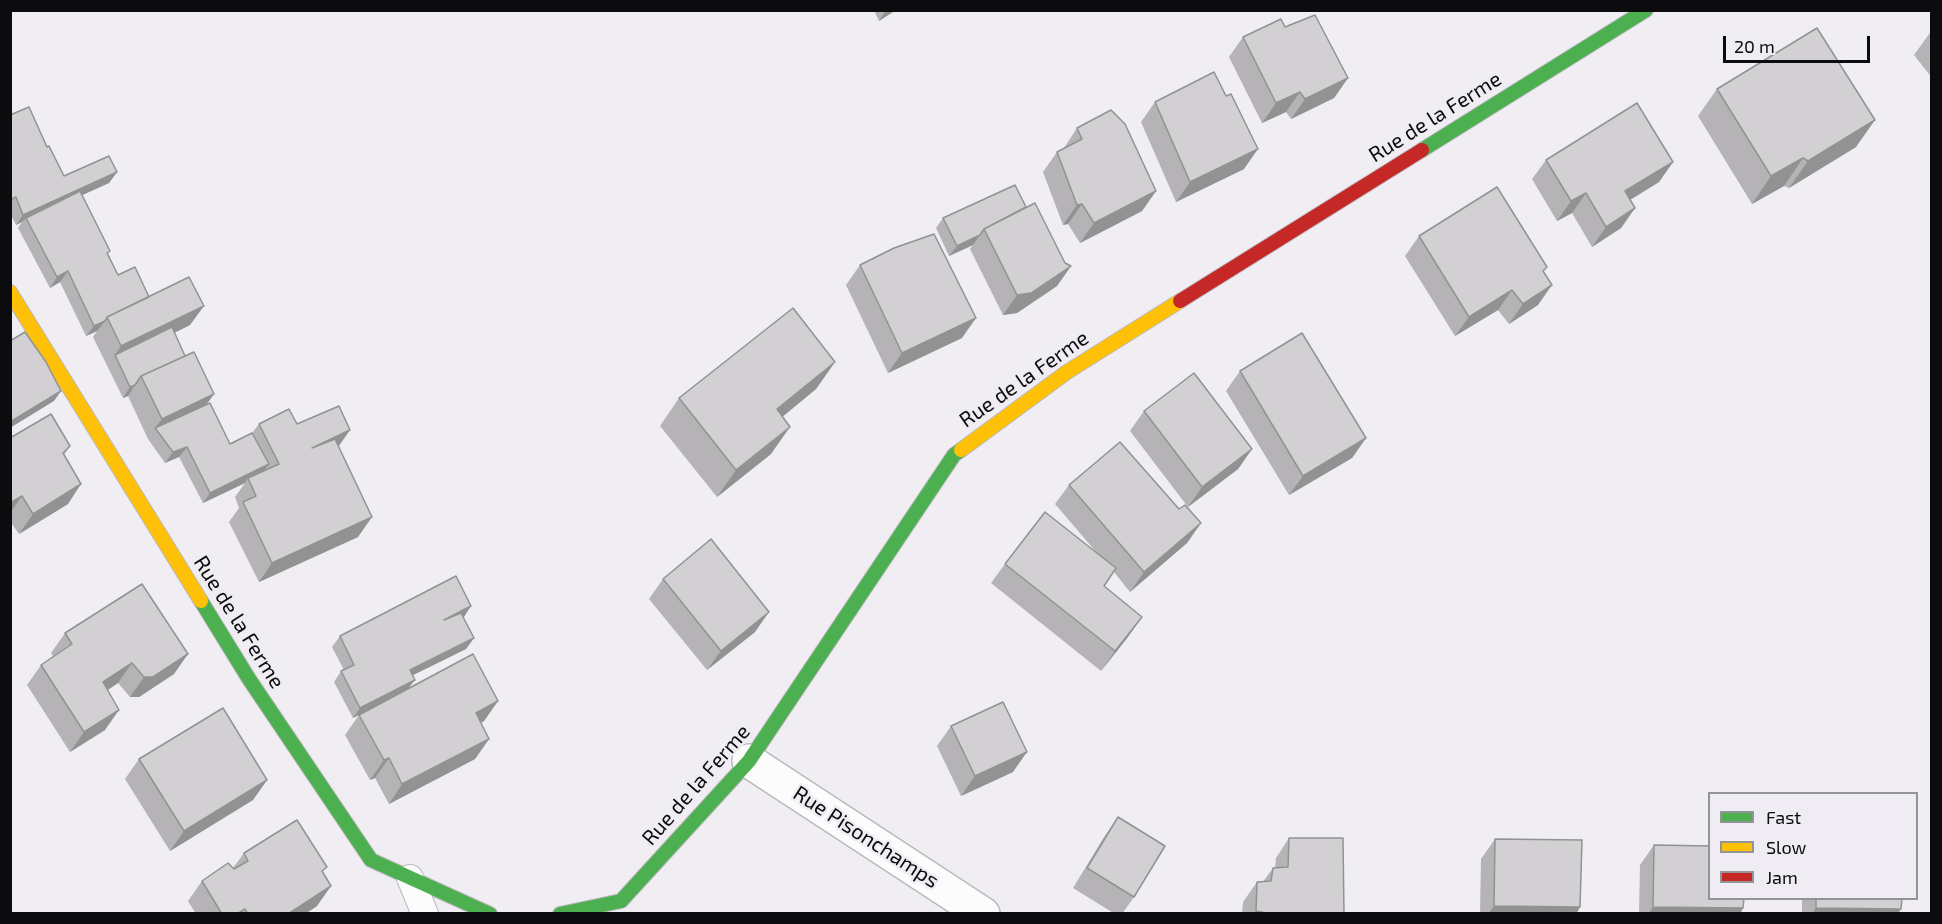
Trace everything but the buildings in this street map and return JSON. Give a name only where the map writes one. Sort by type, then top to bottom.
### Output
[{"type":"street","name":"Rue de la Ferme","points":[[560,914],[617,907],[749,761],[954,454],[1067,372],[1646,10]]},
{"type":"street","name":"Rue de la Ferme","points":[[10,292],[249,679],[371,860],[490,914]]},
{"type":"street","name":"Rue Pisonchamps","points":[[749,761],[983,914]]},
{"type":"lane","points":[[410,878],[425,914]]},
{"type":"traffic: fast","points":[[1422,150],[1646,10]]},
{"type":"traffic: fast","points":[[560,914],[621,901],[749,761],[954,455],[961,450]]},
{"type":"traffic: fast","points":[[201,601],[249,679],[371,860],[490,914]]},
{"type":"traffic: slow","points":[[10,292],[201,601]]},
{"type":"traffic: slow","points":[[961,450],[1067,372],[1180,301]]},
{"type":"traffic: jam","points":[[1180,301],[1422,150]]}]
